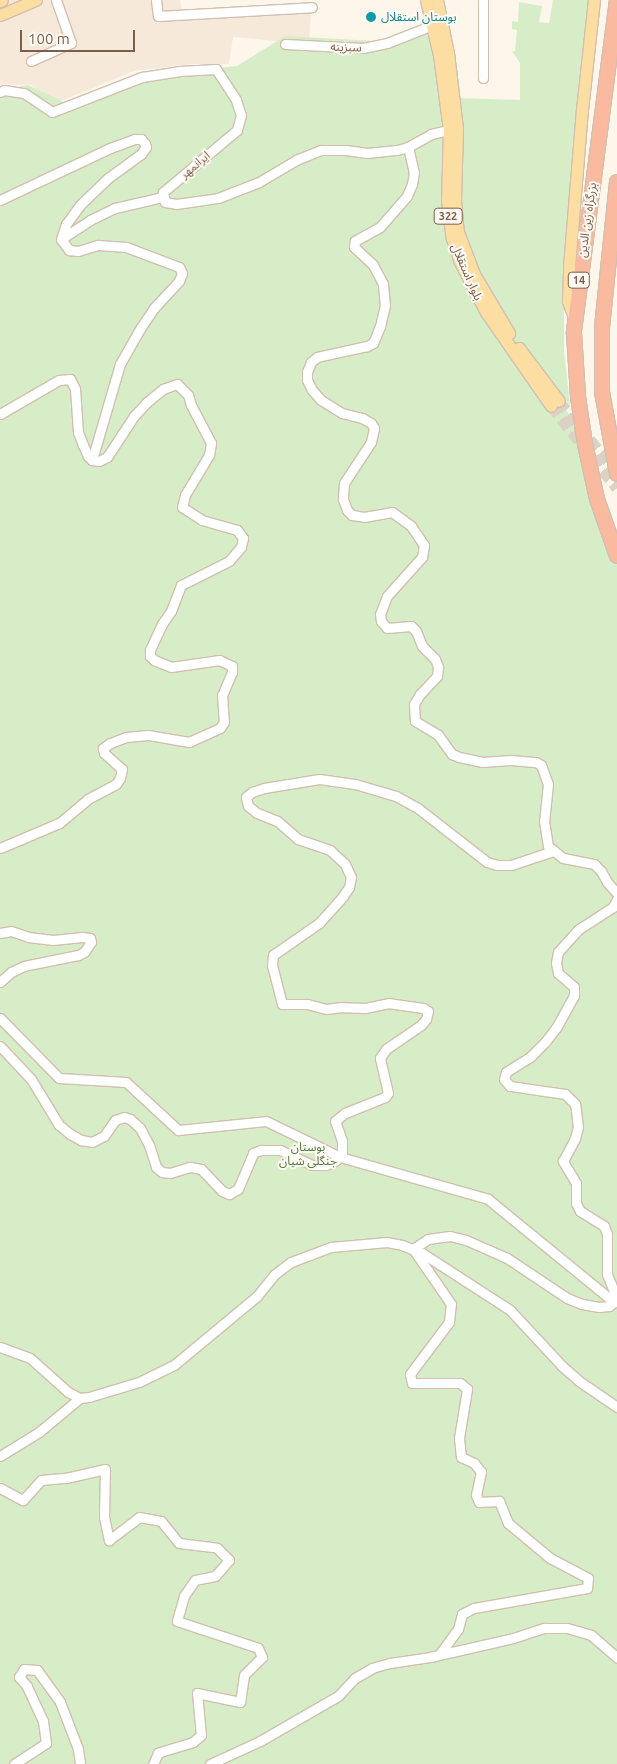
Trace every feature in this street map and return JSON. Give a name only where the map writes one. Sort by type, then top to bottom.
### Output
[{"type":"highway","name":"بزرگراه زین الدین","points":[[617,0],[574,317],[578,397],[585,444],[597,499],[617,556]]},
{"type":"highway","name":"بزرگراه زین الدین","points":[[617,182],[602,328],[602,392],[617,474]]},
{"type":"main road","points":[[0,15],[36,0]]},
{"type":"main road","name":"بلوار استقلال","points":[[426,0],[439,55],[449,130],[448,214],[459,260],[486,312],[555,403],[488,301],[468,261],[460,239],[455,200],[457,129],[448,53],[437,0]]},
{"type":"main road","points":[[574,317],[568,301],[569,267],[578,149],[594,0]]},
{"type":"main road","points":[[608,275],[617,250]]},
{"type":"street","points":[[31,61],[71,43],[56,0]]},
{"type":"street","points":[[156,0],[158,16],[312,7]]},
{"type":"street","points":[[483,78],[484,0]]},
{"type":"street","name":"سبزینه","points":[[285,44],[363,48],[387,43],[433,25]]},
{"type":"street","name":"ایرانمهر","points":[[0,92],[4,90],[24,93],[52,112],[142,77],[179,71],[216,69],[236,100],[241,115],[237,130],[163,192],[162,197]]},
{"type":"street","points":[[61,239],[90,220],[115,208],[162,197],[165,202],[176,204],[218,198],[259,182],[296,160],[322,150],[381,152],[408,147],[431,134],[449,130]]},
{"type":"street","points":[[0,200],[100,152],[135,139],[143,141],[146,147],[101,184],[72,215],[63,230],[61,239],[69,250],[98,245],[126,247],[178,267],[182,273],[179,281],[154,308],[141,327],[120,364],[92,460]]},
{"type":"street","points":[[408,147],[414,172],[407,196],[380,227],[355,241],[354,246],[373,265],[383,284],[385,305],[380,326],[373,343],[317,357],[309,367],[307,380],[312,390],[321,400],[342,413],[362,418],[371,423],[374,428],[371,442],[344,483],[342,499],[347,510],[352,515],[364,517],[381,512],[392,512],[411,526],[424,545],[422,557],[387,596],[380,614],[381,621],[387,628],[411,626],[422,646],[435,659],[438,667],[437,676],[420,694],[414,704],[415,721],[438,735],[452,754],[459,757],[482,762],[512,760],[536,762],[541,765],[548,784],[544,821],[545,838],[553,852],[571,861],[594,864],[602,871],[607,882],[617,893]]},
{"type":"street","points":[[0,414],[59,380],[70,379],[75,389],[78,432],[85,450],[92,460],[99,461],[106,457],[134,416],[154,395],[177,384],[184,389],[211,443],[209,455],[185,494],[182,507],[202,520],[237,530],[243,538],[241,547],[229,561],[181,585],[168,616],[152,643],[150,656],[170,667],[219,660],[232,666],[232,672],[222,695],[224,722],[220,728],[189,742],[148,735],[126,737],[110,742],[103,748],[104,753],[122,769],[116,784],[88,799],[59,823],[0,848]]},
{"type":"street","points":[[0,1046],[31,1078],[59,1125],[70,1134],[81,1140],[92,1142],[104,1136],[115,1120],[124,1117],[130,1119],[140,1128],[149,1145],[156,1167],[162,1172],[170,1173],[190,1167],[201,1169],[222,1191],[229,1194],[238,1189],[253,1153],[261,1150],[280,1150],[312,1165],[326,1164],[340,1157],[343,1147],[335,1121],[345,1113],[385,1097],[388,1093],[380,1065],[380,1058],[386,1049],[421,1025],[426,1019],[428,1012],[423,1008],[389,1003],[365,1008],[342,1007],[326,1009],[307,1004],[282,1004],[272,965],[273,954],[319,923],[343,896],[349,887],[350,877],[345,864],[330,850],[298,839],[277,821],[256,813],[248,806],[246,798],[252,792],[264,788],[320,779],[355,784],[396,796],[419,809],[487,862],[497,865],[511,865],[553,852]]},
{"type":"street","points":[[413,1249],[428,1239],[450,1236],[466,1240],[507,1258],[567,1298],[582,1304],[599,1307],[610,1306],[614,1302],[616,1294],[607,1274],[607,1234],[604,1226],[580,1211],[576,1204],[576,1182],[563,1161],[575,1138],[578,1126],[575,1104],[564,1094],[510,1086],[504,1080],[506,1072],[530,1057],[545,1042],[556,1028],[574,996],[574,987],[558,973],[556,963],[558,952],[579,929],[613,907],[617,899]]},
{"type":"street","points":[[0,933],[11,931],[28,937],[53,940],[82,937],[90,938],[91,942],[84,952],[78,955],[24,966],[11,972],[0,982]]},
{"type":"street","points":[[0,1018],[59,1078],[126,1082],[178,1130],[266,1121],[340,1157],[488,1199],[614,1302]]},
{"type":"street","points":[[0,1456],[45,1427],[80,1398],[139,1382],[174,1365],[256,1296],[275,1274],[291,1262],[318,1251],[345,1244],[387,1242],[413,1249],[432,1259],[510,1310],[562,1366],[579,1381],[617,1407]]},
{"type":"street","points":[[413,1249],[451,1304],[449,1322],[410,1374],[412,1383],[460,1383],[467,1389],[459,1438],[461,1457],[474,1463],[481,1472],[476,1495],[479,1502],[499,1502],[508,1523],[520,1534],[550,1558],[588,1578],[587,1588],[474,1608],[462,1614],[458,1629],[439,1655]]},
{"type":"street","points":[[0,1347],[30,1358],[68,1392],[80,1398]]},
{"type":"street","points":[[0,1488],[23,1500],[41,1480],[66,1478],[105,1469],[104,1517],[109,1540],[138,1517],[160,1521],[178,1543],[217,1548],[229,1560],[215,1576],[195,1580],[184,1596],[177,1621],[258,1648],[262,1657],[244,1675],[240,1702],[197,1693],[202,1735],[193,1742],[158,1753],[153,1764]]},
{"type":"street","points":[[210,1764],[260,1741],[338,1696],[355,1678],[372,1668],[513,1638],[544,1628],[567,1628],[591,1635],[617,1658]]},
{"type":"street","points":[[14,1764],[46,1743],[43,1721],[27,1686],[19,1677],[24,1670],[37,1670],[60,1702],[78,1749],[80,1764]]},
{"type":"shaded area","points":[[0,0],[180,0],[182,12],[311,13],[309,44],[233,37],[229,64],[191,64],[134,71],[56,103],[31,85],[0,84]]},
{"type":"green space","name":"بوستان جنگلی شیان","points":[[553,0],[590,0],[564,291],[564,350],[570,406],[565,399],[559,401],[585,434],[617,543],[617,1764],[0,1764],[0,90],[28,85],[66,103],[170,73],[237,66],[285,36],[375,41],[396,38],[441,19],[454,200],[464,240],[459,193],[462,142],[459,98],[520,100],[520,63],[512,51],[515,51],[517,30],[512,29],[512,21],[518,22],[519,2],[542,6],[539,22],[549,23]]},
{"type":"tunnel","points":[[559,401],[617,473]]},
{"type":"tunnel","points":[[551,406],[617,488]]},
{"type":"place","name":"بوستان استقلال","points":[[371,17]]}]
